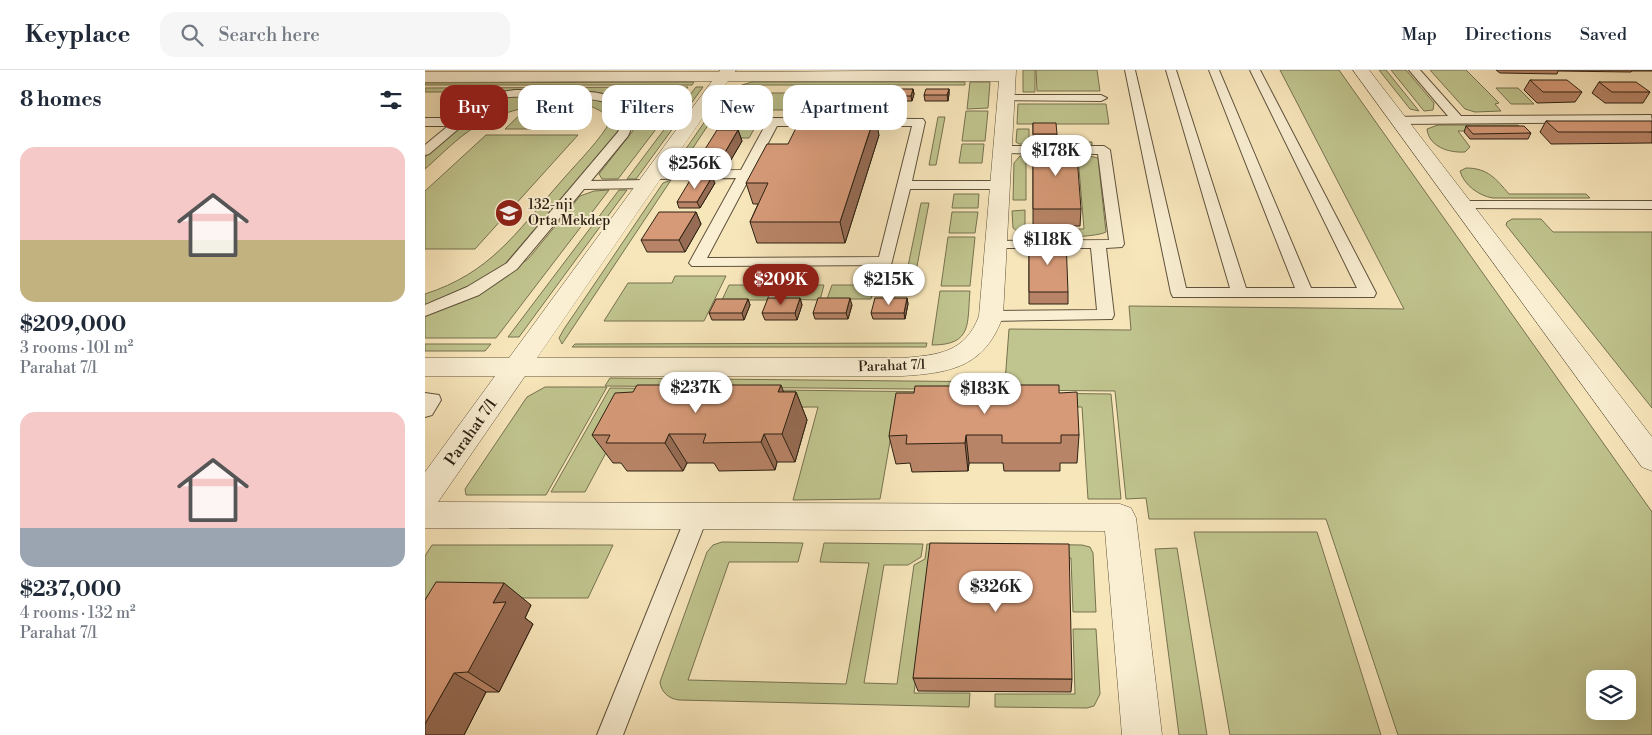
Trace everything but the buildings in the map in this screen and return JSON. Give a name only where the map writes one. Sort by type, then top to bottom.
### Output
[{"type":"street","points":[[1361,70],[1652,459]]},
{"type":"street","points":[[425,76],[726,73],[1007,82]]},
{"type":"street","name":"Parahat 7/1","points":[[425,496],[726,73]]},
{"type":"street","name":"Parahat 7/1","points":[[425,368],[926,366],[947,362],[959,357],[971,349],[985,333],[991,316],[1007,82]]},
{"type":"street","points":[[425,515],[1120,518],[1142,735]]},
{"type":"lane","points":[[1130,70],[1179,293],[1368,292],[1255,70]]},
{"type":"lane","points":[[1171,70],[1240,293]]},
{"type":"lane","points":[[1214,70],[1305,293]]},
{"type":"lane","points":[[1414,70],[1458,120]]},
{"type":"lane","points":[[1007,82],[1101,98]]},
{"type":"lane","points":[[425,311],[473,292],[511,266],[629,125],[630,117],[628,111],[623,105],[614,100],[589,95],[508,95]]},
{"type":"lane","points":[[1398,120],[1651,120]]},
{"type":"lane","points":[[425,122],[440,122]]},
{"type":"lane","points":[[773,122],[919,122],[886,262],[697,263],[745,174],[773,122]]},
{"type":"lane","points":[[425,151],[450,130]]},
{"type":"lane","points":[[996,244],[1117,244],[1104,150],[1003,150]]},
{"type":"lane","points":[[581,184],[745,174]]},
{"type":"lane","points":[[904,185],[1000,185]]},
{"type":"lane","points":[[1462,205],[1652,205]]},
{"type":"lane","points":[[991,316],[1106,315],[1098,244]]},
{"type":"lane","points":[[425,400],[432,400],[425,410]]},
{"type":"lane","points":[[610,735],[697,516]]},
{"type":"green space","points":[[1023,70],[1035,70],[1035,92],[1023,92]]},
{"type":"green space","points":[[1036,70],[1097,70],[1100,91],[1037,91]]},
{"type":"green space","points":[[1280,70],[1339,70],[1652,512],[1652,735],[1398,735],[1326,519],[1149,519],[1146,498],[1126,499],[1115,391],[605,386],[610,378],[1005,382],[1009,329],[1131,330],[1129,306],[1404,309]]},
{"type":"green space","points":[[1379,70],[1386,70],[1419,111],[1410,109]]},
{"type":"green space","points":[[1391,70],[1406,70],[1434,103],[1433,110],[1424,111]]},
{"type":"green space","points":[[1430,70],[1466,70],[1499,103],[1495,104],[1501,111],[1475,112],[1465,109]]},
{"type":"green space","points":[[694,82],[692,85],[425,85],[425,83]]},
{"type":"green space","points":[[752,82],[965,82],[965,85],[742,85]]},
{"type":"green space","points":[[970,82],[990,82],[988,108],[967,109]]},
{"type":"green space","points":[[592,87],[602,87],[602,94],[592,92]]},
{"type":"green space","points":[[696,87],[702,87],[692,102],[692,92]]},
{"type":"green space","points":[[425,88],[440,88],[440,92],[425,92]]},
{"type":"green space","points":[[508,88],[518,88],[518,91],[508,91]]},
{"type":"green space","points":[[1496,88],[1518,88],[1534,104],[1511,104]]},
{"type":"green space","points":[[773,93],[783,93],[783,110],[773,110]]},
{"type":"green space","points":[[508,97],[518,97],[518,109],[508,113]]},
{"type":"green space","points":[[592,99],[602,102],[602,113],[593,107]]},
{"type":"green space","points":[[1018,104],[1106,104],[1109,124],[1017,124]]},
{"type":"green space","points":[[966,111],[988,111],[985,141],[962,141]]},
{"type":"green space","points":[[518,117],[518,129],[508,129],[508,126]]},
{"type":"green space","points":[[938,117],[945,117],[936,165],[929,165]]},
{"type":"green space","points":[[1438,125],[1518,125],[1524,131],[1458,131],[1470,147],[1465,152],[1459,152],[1441,148],[1432,140],[1427,129]]},
{"type":"green space","points":[[702,126],[702,130],[705,130],[679,169],[674,166]]},
{"type":"green space","points":[[1017,129],[1029,129],[1029,142],[1092,142],[1092,145],[1019,144],[1016,142]]},
{"type":"green space","points":[[456,130],[470,130],[425,169],[425,157]]},
{"type":"green space","points":[[605,130],[618,130],[504,265],[468,288],[425,306],[425,294],[467,275],[500,250]]},
{"type":"green space","points":[[633,130],[655,130],[618,179],[602,179],[599,174]]},
{"type":"green space","points":[[664,130],[672,130],[636,179],[627,179]]},
{"type":"green space","points":[[725,130],[754,130],[749,138],[720,138]]},
{"type":"green space","points":[[486,135],[578,135],[475,249],[425,249],[425,191]]},
{"type":"green space","points":[[962,144],[984,144],[982,163],[959,163]]},
{"type":"green space","points":[[1081,154],[1098,158],[1106,232],[1078,237],[1039,237],[1023,235],[1013,228],[1012,211],[1025,210],[1025,229],[1084,229],[1078,157],[1026,157],[1026,200],[1013,200],[1014,163],[1020,156]]},
{"type":"green space","points":[[1466,168],[1480,170],[1491,175],[1509,194],[1586,194],[1590,198],[1488,197],[1477,192],[1465,181],[1460,171]]},
{"type":"green space","points":[[671,180],[562,344],[559,338],[564,329],[663,183]]},
{"type":"green space","points":[[609,190],[496,338],[425,338],[425,316],[462,302],[501,280],[529,258],[580,196],[594,191]]},
{"type":"green space","points":[[619,190],[627,190],[519,337],[508,337]]},
{"type":"green space","points":[[954,194],[979,194],[978,208],[952,208]]},
{"type":"green space","points":[[921,203],[929,203],[914,282],[883,282],[884,276],[906,276]]},
{"type":"green space","points":[[952,212],[978,212],[975,233],[949,233]]},
{"type":"green space","points":[[1512,219],[1541,219],[1553,232],[1652,232],[1652,408],[1506,225]]},
{"type":"green space","points":[[948,237],[975,237],[970,286],[941,286]]},
{"type":"green space","points":[[675,276],[726,276],[704,321],[604,321],[628,283],[672,283]]},
{"type":"green space","points":[[729,285],[773,285],[767,300],[722,300]]},
{"type":"green space","points":[[782,285],[824,285],[820,300],[776,299]]},
{"type":"green space","points":[[832,285],[875,285],[871,299],[827,299]]},
{"type":"green space","points":[[940,291],[970,291],[967,322],[965,330],[955,341],[932,345]]},
{"type":"green space","points":[[927,343],[926,347],[572,347],[575,344]]},
{"type":"green space","points":[[425,344],[491,344],[485,351],[425,351]]},
{"type":"green space","points":[[545,387],[607,387],[546,495],[466,495],[465,489],[527,397]]},
{"type":"green space","points":[[610,388],[1111,394],[1121,499],[1088,499],[1082,407],[896,407],[880,499],[793,500],[818,407],[630,408],[585,492],[551,492]]},
{"type":"green space","points":[[1194,532],[1317,532],[1381,735],[1230,735]]},
{"type":"green space","points":[[722,542],[803,543],[798,562],[729,562],[688,680],[846,684],[869,563],[820,562],[824,543],[923,544],[921,557],[908,565],[884,565],[864,683],[897,684],[914,565],[925,559],[927,544],[986,544],[931,557],[914,693],[970,693],[969,707],[679,700],[669,697],[662,689],[660,682],[707,552],[713,545]]},
{"type":"green space","points":[[1010,544],[1082,545],[1090,547],[1093,553],[1096,612],[1073,612],[1071,558],[1010,557]]},
{"type":"green space","points":[[432,545],[613,545],[588,598],[448,598],[425,635],[425,556]]},
{"type":"green space","points":[[1177,548],[1207,735],[1179,735],[1155,549]]},
{"type":"green space","points":[[1073,629],[1096,629],[1100,694],[1094,706],[1087,708],[995,707],[995,694],[1075,694]]},
{"type":"place","name":"132-nji Orta Mekdep","points":[[509,213]]}]
